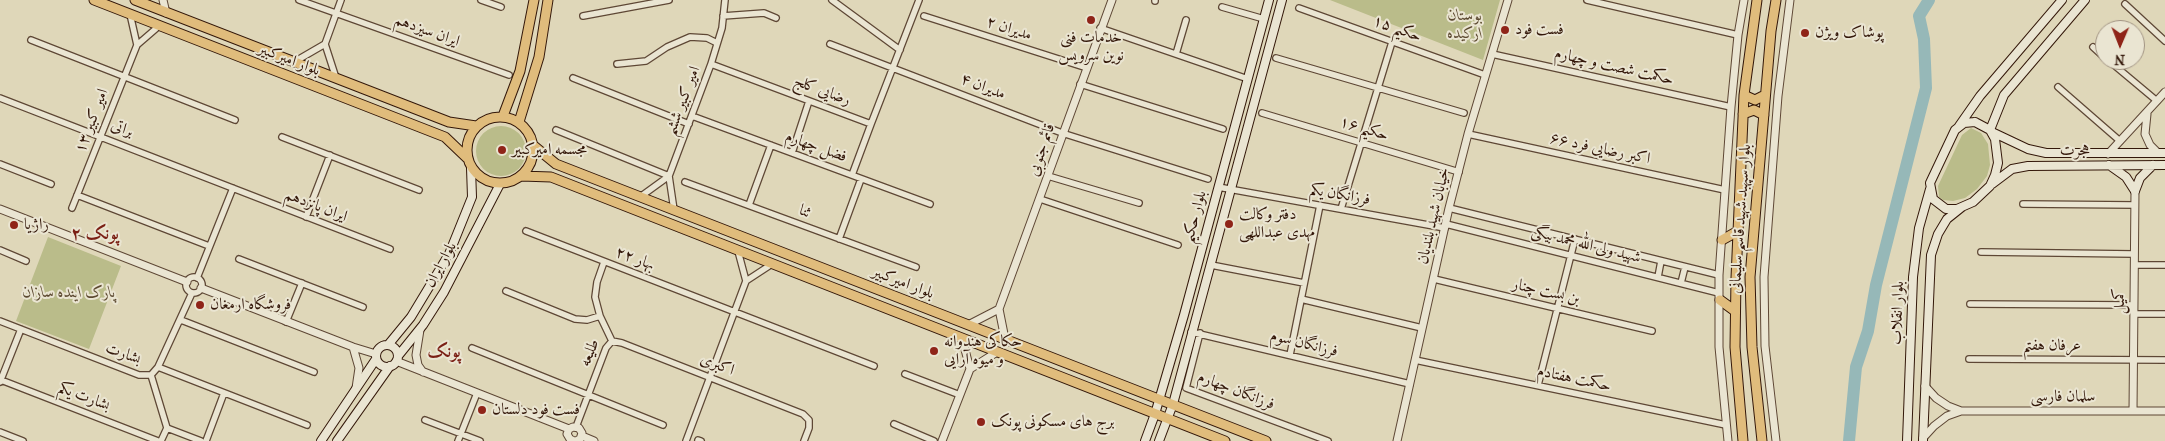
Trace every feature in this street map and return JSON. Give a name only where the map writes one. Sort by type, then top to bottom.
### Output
[{"type":"main road","name":"بلوار امیرکبیر","points":[[94,0],[445,137],[467,158]]},
{"type":"main road","name":"بلوار امیرکبیر","points":[[135,0],[449,122],[476,126]]},
{"type":"main road","points":[[503,116],[520,71],[534,0]]},
{"type":"main road","points":[[519,122],[539,58],[548,0]]},
{"type":"main road","name":"بلوار حکیم","points":[[1145,441],[1155,414],[1270,0]]},
{"type":"main road","name":"بلوار حکیم","points":[[1159,441],[1173,404],[1282,0]]},
{"type":"main road","name":"بلوار سپهبد شهید قاسم سلیمانی","points":[[1743,441],[1735,347],[1735,311],[1744,95],[1757,0]]},
{"type":"main road","name":"بلوار سپهبد شهید قاسم سلیمانی","points":[[1762,441],[1752,347],[1750,276],[1765,95],[1776,0]]},
{"type":"main road","points":[[2062,0],[1980,96],[1955,130],[1941,156],[1930,189],[1933,199],[1941,206],[1951,209],[1962,207],[1973,202],[1990,186],[1998,163],[1998,151],[1991,131],[2004,95],[2085,0]]},
{"type":"main road","points":[[1744,95],[1755,100],[1765,95]]},
{"type":"main road","points":[[1743,114],[1754,110],[1764,116]]},
{"type":"main road","points":[[503,116],[519,122],[526,128],[534,146],[529,168],[511,182],[500,184],[489,182],[479,176],[471,168],[467,158],[466,146],[476,126],[493,117],[503,116]]},
{"type":"main road","points":[[1959,126],[1975,122],[1991,131]]},
{"type":"main road","name":"هجرت","points":[[1991,131],[2028,150],[2046,153],[2162,153]]},
{"type":"main road","name":"بلوار امیرکبیر","points":[[534,146],[556,164],[1266,441]]},
{"type":"main road","points":[[2109,165],[2126,177],[2135,191]]},
{"type":"main road","points":[[2135,191],[2140,178],[2152,165]]},
{"type":"main road","name":"هجرت","points":[[1990,186],[2012,169],[2028,166],[2165,166]]},
{"type":"main road","name":"بلوار ایران","points":[[388,344],[411,317],[449,254],[472,197],[471,168]]},
{"type":"main road","name":"بلوار امیرکبیر","points":[[521,176],[551,178],[1225,441]]},
{"type":"main road","name":"بلوار ایران","points":[[338,441],[423,325],[462,261],[500,184]]},
{"type":"main road","name":"بلوار انقلاب","points":[[1907,441],[1913,277],[1919,228],[1930,189]]},
{"type":"main road","name":"بلوار انقلاب","points":[[1923,439],[1931,256],[1938,234],[1947,219],[1962,207]]},
{"type":"main road","points":[[1722,240],[1738,231]]},
{"type":"main road","points":[[1720,296],[1735,311]]},
{"type":"main road","points":[[321,441],[355,390],[379,348],[388,344],[395,348],[395,361],[382,366],[376,356]]},
{"type":"street","points":[[163,0],[166,13]]},
{"type":"street","name":"ایران سیزدهم","points":[[299,0],[509,75]]},
{"type":"street","points":[[336,79],[325,44],[341,0]]},
{"type":"street","points":[[481,0],[501,8]]},
{"type":"street","points":[[583,16],[670,0]]},
{"type":"street","name":"امیر کبیر ششم","points":[[674,210],[669,176],[711,64],[725,0]]},
{"type":"street","points":[[852,175],[919,0]]},
{"type":"street","name":"قائم جنوبی","points":[[999,309],[1100,28],[1112,0]]},
{"type":"street","name":"خیابان شهید بلندیان","points":[[1397,441],[1458,172],[1508,0]]},
{"type":"street","points":[[1587,0],[1738,35]]},
{"type":"street","points":[[1728,441],[1720,347],[1720,275],[1731,107],[1738,35],[1744,0]]},
{"type":"street","points":[[1776,441],[1765,346],[1764,277],[1778,96],[1790,0]]},
{"type":"street","points":[[836,1],[900,50]]},
{"type":"street","points":[[2125,4],[2165,41]]},
{"type":"street","points":[[1222,7],[1264,19]]},
{"type":"street","name":"حکیم ۱۵","points":[[1299,8],[1485,75]]},
{"type":"street","points":[[723,16],[764,13],[776,18]]},
{"type":"street","points":[[130,14],[136,45],[159,26]]},
{"type":"street","name":"مدیران ۲","points":[[924,16],[1087,68]]},
{"type":"street","points":[[1176,54],[1186,20]]},
{"type":"street","points":[[1100,28],[1248,79]]},
{"type":"street","points":[[617,64],[646,61],[674,43],[690,37],[707,38],[717,43]]},
{"type":"street","points":[[31,40],[234,120]]},
{"type":"street","points":[[1341,209],[1392,42]]},
{"type":"street","points":[[294,62],[325,44]]},
{"type":"street","name":"مدیران ۴","points":[[830,44],[1062,133],[1208,179]]},
{"type":"street","name":"امیر کبیر ۱۳","points":[[72,208],[136,45]]},
{"type":"street","name":"حکمت شصت و چهارم","points":[[1492,54],[1731,107]]},
{"type":"street","points":[[1276,58],[1464,113]]},
{"type":"street","name":"رضایی کلج","points":[[711,64],[871,124]]},
{"type":"street","points":[[2119,70],[2157,101]]},
{"type":"street","points":[[573,78],[689,124]]},
{"type":"street","points":[[1080,84],[1222,129]]},
{"type":"street","points":[[2058,88],[2120,141]]},
{"type":"street","points":[[2108,154],[2165,92]]},
{"type":"street","name":"براتی","points":[[0,98],[233,188]]},
{"type":"street","points":[[792,153],[809,101]]},
{"type":"street","points":[[2147,111],[2144,122],[2145,134],[2150,145],[2162,153]]},
{"type":"street","name":"حکیم ۱۶","points":[[1262,113],[1458,172]]},
{"type":"street","name":"فضل چهارم","points":[[692,116],[930,204]]},
{"type":"street","points":[[556,130],[669,176]]},
{"type":"street","name":"۶۶ اکبر رضایی فرد","points":[[1468,134],[1725,190]]},
{"type":"street","points":[[282,137],[419,190]]},
{"type":"street","points":[[749,205],[771,145]]},
{"type":"street","points":[[306,217],[330,155]]},
{"type":"street","points":[[0,164],[51,184]]},
{"type":"street","points":[[640,197],[669,176]]},
{"type":"street","points":[[1048,176],[1139,203]]},
{"type":"street","points":[[839,238],[861,178]]},
{"type":"street","name":"ثنا","points":[[685,182],[916,267]]},
{"type":"street","name":"فرزانگان یکم","points":[[1218,187],[1445,226]]},
{"type":"street","points":[[197,278],[233,188]]},
{"type":"street","name":"ایران پانزدهم","points":[[233,188],[390,249]]},
{"type":"street","name":"کمیل","points":[[2133,411],[2135,191]]},
{"type":"street","points":[[78,195],[209,246]]},
{"type":"street","points":[[1040,199],[1178,245]]},
{"type":"street","points":[[2023,204],[2135,205]]},
{"type":"street","points":[[1290,355],[1320,206]]},
{"type":"street","name":"شهید ولی الله محمد بیگی","points":[[1449,208],[1720,275]]},
{"type":"street","points":[[0,209],[187,282]]},
{"type":"street","name":"شهید ولی الله محمد بیگی","points":[[1445,226],[1571,254],[1681,283],[1720,296]]},
{"type":"street","name":"بهار ۲۲","points":[[526,231],[874,366]]},
{"type":"street","points":[[1538,385],[1575,239]]},
{"type":"street","points":[[0,250],[26,261]]},
{"type":"street","points":[[738,251],[746,281]]},
{"type":"street","points":[[1981,252],[2134,254]]},
{"type":"street","points":[[239,259],[363,307]]},
{"type":"street","points":[[1658,277],[1661,261]]},
{"type":"street","name":"طلیعه","points":[[572,428],[588,396],[606,348],[612,341],[600,316],[595,298],[597,282],[604,262]]},
{"type":"street","points":[[686,441],[746,281],[772,264]]},
{"type":"street","points":[[2134,264],[2165,265]]},
{"type":"street","points":[[1211,265],[1304,283]]},
{"type":"street","points":[[1681,283],[1685,267]]},
{"type":"street","points":[[191,278],[197,278],[201,282],[201,288],[192,293],[187,289],[187,282],[191,278]]},
{"type":"street","name":"بن بست چنار","points":[[1434,280],[1652,331]]},
{"type":"street","points":[[286,322],[302,283]]},
{"type":"street","points":[[201,288],[376,356]]},
{"type":"street","points":[[506,291],[575,319],[587,320],[600,316]]},
{"type":"street","name":"بشارت","points":[[0,321],[139,375],[151,375],[158,367],[192,293]]},
{"type":"street","points":[[1301,300],[1422,328]]},
{"type":"street","points":[[1970,304],[2134,305]]},
{"type":"street","points":[[968,324],[999,309],[1005,339]]},
{"type":"street","points":[[2134,314],[2165,314]]},
{"type":"street","points":[[181,320],[314,372]]},
{"type":"street","points":[[423,325],[417,340],[416,355],[418,365],[424,372]]},
{"type":"street","points":[[0,381],[20,329]]},
{"type":"street","name":"فرزانگان سوم","points":[[1191,332],[1410,384]]},
{"type":"street","name":"فرزانگان چهارم","points":[[1200,333],[1186,388],[1328,441]]},
{"type":"street","points":[[942,441],[970,369],[962,338]]},
{"type":"street","name":"اکبری","points":[[612,341],[803,414],[809,420],[809,428],[804,441]]},
{"type":"street","points":[[352,347],[359,368],[355,390]]},
{"type":"street","points":[[472,348],[663,425]]},
{"type":"street","points":[[970,369],[997,352]]},
{"type":"street","name":"عرفان هفتم","points":[[1969,359],[2165,360]]},
{"type":"street","name":"حکمت هفتادم","points":[[1416,360],[1726,425]]},
{"type":"street","points":[[395,361],[581,430],[575,440]]},
{"type":"street","points":[[158,367],[307,425]]},
{"type":"street","points":[[905,374],[960,395]]},
{"type":"street","points":[[151,375],[167,428],[160,441]]},
{"type":"street","name":"بشارت یکم","points":[[0,381],[160,441]]},
{"type":"street","name":"سلمان فارسی","points":[[1925,386],[1936,398],[1948,406],[1961,411]]},
{"type":"street","points":[[206,441],[224,393]]},
{"type":"street","points":[[458,441],[477,393]]},
{"type":"street","name":"سلمان فارسی","points":[[1923,439],[1946,416],[1961,411],[2165,412]]},
{"type":"street","points":[[425,420],[480,441]]},
{"type":"street","points":[[894,424],[934,441]]},
{"type":"street","points":[[167,428],[201,441]]},
{"type":"street","points":[[572,428],[567,434],[575,440],[594,441]]},
{"type":"street","points":[[0,432],[23,441]]},
{"type":"green space","name":"بوستان ارکیده","points":[[1330,0],[1500,0],[1483,60]]},
{"type":"green space","points":[[501,126],[511,128],[519,133],[524,141],[526,151],[524,161],[519,169],[511,174],[501,176],[491,174],[483,169],[478,161],[476,151],[478,141],[483,133],[491,128]]},
{"type":"green space","points":[[1971,128],[1981,133],[1988,144],[1990,165],[1987,176],[1977,189],[1965,198],[1953,201],[1943,200],[1939,197],[1938,186],[1962,135]]},
{"type":"green space","name":"پارک اینده سازان","points":[[48,237],[121,266],[89,349],[16,321]]},
{"type":"waterway","points":[[1849,441],[1856,367],[1868,331],[1876,285],[1926,88],[1924,39],[1919,16],[1929,0]]},
{"type":"place","name":"خدمات فنی نوین سرویس","points":[[1091,20]]},
{"type":"place","name":"فست فود","points":[[1505,30]]},
{"type":"place","name":"پوشاک ویژن","points":[[1805,33]]},
{"type":"place","name":"مجسمه امیرکبیر","points":[[502,150]]},
{"type":"place","name":"دفتر وکالت مهدی عبداللهی","points":[[1229,224]]},
{"type":"place","name":"راژیا","points":[[14,225]]},
{"type":"place","name":"فروشگاه ارمغان","points":[[200,305]]},
{"type":"place","name":"حکاکی هندوانه و میوه آرایی","points":[[934,351]]},
{"type":"place","name":"فست فود دلستان","points":[[482,410]]},
{"type":"place","name":"برج های مسکونی پونک","points":[[981,422]]},
{"type":"district","name":"پونک ۲","points":[[95,235]]},
{"type":"district","name":"پونک","points":[[444,353]]}]
